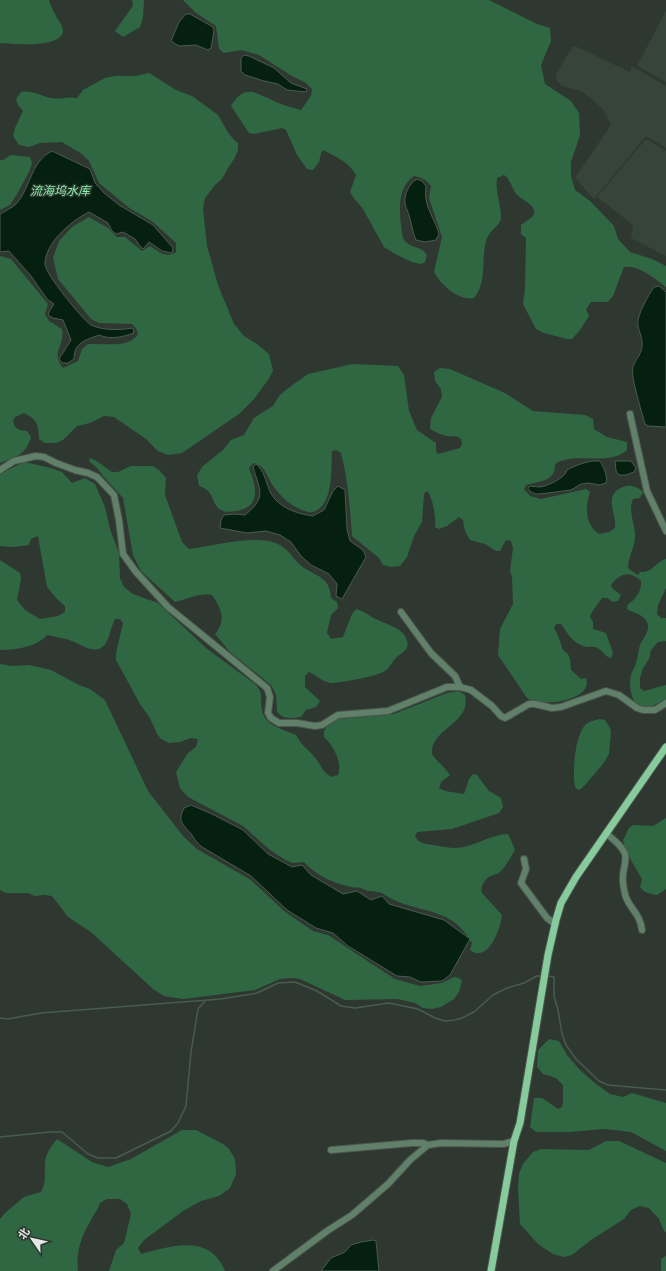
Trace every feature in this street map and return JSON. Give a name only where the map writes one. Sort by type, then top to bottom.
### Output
[{"type":"main road","points":[[491,1271],[514,1141],[520,1123],[548,955],[561,903],[567,891],[666,747]]},
{"type":"street","points":[[630,414],[647,491],[666,531]]},
{"type":"street","points":[[0,470],[8,464],[21,458],[36,456],[44,457],[56,464],[88,473],[97,478],[114,495],[123,554],[136,572],[168,607],[262,682],[267,688],[270,697],[268,713],[271,718],[279,723],[297,723],[315,726],[322,725],[338,715],[388,711],[447,687],[460,687],[471,690],[505,718],[529,704],[552,708],[561,707],[606,691],[619,696],[637,708],[643,710],[655,710],[666,703]]},
{"type":"street","points":[[401,612],[431,653],[455,676],[460,687]]},
{"type":"street","points":[[606,834],[621,847],[625,855],[623,876],[625,895],[627,901],[638,914],[642,930]]},
{"type":"street","points":[[524,859],[526,870],[522,883],[547,918],[555,924]]},
{"type":"street","points":[[331,1150],[412,1143],[423,1143],[428,1145],[442,1143],[502,1144],[514,1141]]},
{"type":"street","points":[[273,1271],[362,1207],[388,1184],[410,1160],[428,1145]]},
{"type":"shaded area","points":[[666,11],[666,82],[637,66]]},
{"type":"shaded area","points":[[573,46],[630,72],[632,66],[666,86],[666,148],[646,136],[594,199],[575,178],[611,125],[603,109],[582,91],[562,86],[557,81],[556,74]]},
{"type":"shaded area","points":[[646,139],[666,151],[666,256],[631,238],[633,225],[597,197]]},
{"type":"green space","points":[[0,0],[49,0],[63,29],[60,37],[54,41],[35,44],[0,43]]},
{"type":"green space","points":[[132,0],[144,0],[143,17],[140,27],[123,37],[115,31],[133,6]]},
{"type":"green space","points":[[183,0],[489,0],[537,24],[550,28],[551,41],[541,65],[545,84],[571,101],[579,113],[580,135],[571,162],[571,176],[575,190],[590,201],[614,226],[618,239],[630,252],[652,259],[666,266],[666,287],[641,270],[624,267],[613,296],[608,302],[591,302],[586,309],[589,316],[572,339],[544,333],[536,329],[523,304],[525,288],[526,238],[521,234],[521,225],[532,217],[534,210],[532,206],[516,194],[510,182],[504,175],[497,178],[501,218],[485,243],[480,288],[474,298],[457,295],[441,282],[434,272],[442,237],[429,198],[431,186],[424,179],[414,176],[402,192],[400,204],[400,218],[404,240],[409,244],[423,250],[427,255],[425,262],[421,264],[412,262],[384,247],[363,209],[350,192],[356,175],[346,163],[323,150],[319,162],[313,170],[307,169],[297,155],[286,130],[282,128],[254,134],[249,133],[231,106],[236,99],[245,92],[255,93],[280,104],[301,110],[311,96],[312,89],[306,83],[259,55],[241,50],[224,53],[219,49],[216,26],[196,13]]},
{"type":"green space","points":[[149,73],[176,90],[192,96],[218,115],[227,131],[238,143],[238,150],[234,159],[222,179],[215,185],[205,198],[203,209],[207,246],[218,285],[234,324],[244,336],[269,354],[273,371],[254,399],[239,414],[182,453],[168,455],[158,451],[146,439],[114,417],[104,416],[90,423],[77,426],[63,440],[56,443],[45,443],[39,439],[38,426],[35,420],[24,413],[15,417],[13,421],[15,427],[20,430],[27,431],[31,437],[29,443],[23,452],[0,463],[0,256],[11,259],[48,304],[45,314],[49,321],[62,329],[62,341],[58,358],[59,363],[63,368],[78,361],[82,349],[88,344],[115,344],[128,342],[134,339],[138,334],[136,328],[132,324],[99,323],[91,319],[58,279],[53,258],[59,241],[72,227],[89,217],[108,228],[117,237],[125,237],[142,251],[150,246],[159,252],[169,255],[176,252],[176,243],[153,222],[128,207],[99,183],[89,161],[82,154],[62,142],[40,143],[29,147],[19,145],[13,136],[23,111],[18,105],[16,99],[21,92],[32,92],[54,98],[77,98],[83,90],[105,78],[115,76],[136,76]]},
{"type":"green space","points":[[11,155],[30,157],[32,163],[29,172],[10,205],[0,210],[0,160],[3,160]]},
{"type":"green space","points":[[353,364],[398,366],[404,375],[409,411],[417,430],[436,443],[436,451],[438,454],[460,448],[462,444],[461,439],[459,438],[446,436],[430,429],[431,418],[442,397],[441,389],[435,381],[434,372],[440,368],[450,369],[505,393],[533,411],[585,415],[593,419],[594,429],[607,437],[627,442],[627,450],[611,458],[563,460],[555,464],[555,470],[550,478],[526,485],[524,489],[530,496],[541,499],[586,489],[590,492],[587,504],[587,515],[591,526],[599,534],[609,532],[615,528],[612,500],[613,495],[617,490],[626,486],[631,486],[636,487],[643,492],[640,498],[633,499],[631,507],[635,537],[628,567],[638,575],[640,572],[648,571],[662,560],[666,559],[666,588],[658,605],[657,614],[661,618],[666,618],[666,641],[658,642],[651,650],[649,659],[643,668],[640,678],[640,688],[644,691],[666,685],[666,700],[645,707],[637,704],[631,694],[631,675],[636,663],[640,645],[647,633],[648,628],[647,621],[645,619],[627,609],[628,604],[634,600],[641,588],[641,581],[633,575],[625,574],[614,581],[611,585],[612,588],[621,595],[618,601],[613,602],[607,598],[602,598],[590,617],[593,622],[593,629],[606,633],[613,653],[611,658],[607,657],[598,648],[578,644],[566,632],[561,624],[556,624],[554,628],[563,650],[568,654],[571,670],[581,679],[586,678],[586,686],[582,692],[575,697],[565,700],[554,702],[534,701],[527,698],[498,655],[500,629],[513,604],[512,577],[510,571],[513,548],[511,541],[506,540],[500,551],[496,551],[485,544],[470,540],[465,531],[463,520],[459,517],[447,526],[439,529],[435,527],[434,508],[427,491],[424,494],[422,522],[414,536],[407,557],[400,566],[391,567],[383,565],[379,558],[352,536],[345,473],[341,453],[336,450],[332,451],[331,476],[328,494],[325,502],[320,508],[313,512],[302,510],[286,500],[274,487],[264,469],[253,463],[249,468],[254,482],[255,495],[250,505],[244,509],[231,512],[220,510],[215,505],[212,496],[208,491],[199,486],[197,475],[203,466],[223,450],[231,440],[244,435],[254,418],[273,406],[279,396],[308,374]]},
{"type":"green space","points":[[90,458],[112,472],[118,472],[131,466],[153,466],[160,471],[166,478],[165,495],[182,542],[189,549],[248,540],[271,542],[284,547],[301,566],[319,576],[326,582],[331,598],[337,602],[338,608],[331,615],[327,633],[331,639],[343,637],[352,614],[356,609],[391,625],[403,633],[408,644],[406,649],[385,671],[367,677],[331,683],[309,672],[305,676],[305,687],[320,701],[316,707],[306,710],[301,717],[288,718],[283,716],[277,712],[276,695],[271,685],[230,652],[215,634],[219,629],[222,619],[220,609],[212,595],[198,596],[175,602],[141,571],[133,555],[123,498],[89,461]]},
{"type":"green space","points":[[24,462],[62,472],[72,483],[85,478],[95,484],[105,507],[110,529],[119,553],[120,578],[124,587],[133,594],[158,603],[206,648],[255,684],[261,693],[262,710],[266,720],[280,729],[296,735],[324,771],[331,777],[338,775],[339,765],[334,749],[324,737],[324,731],[328,724],[338,719],[394,714],[447,693],[459,691],[465,695],[466,704],[464,711],[460,717],[437,738],[433,746],[432,754],[450,775],[441,782],[439,788],[445,791],[464,794],[469,779],[473,774],[477,775],[489,791],[501,798],[503,807],[499,813],[452,829],[417,832],[415,836],[423,843],[456,848],[469,846],[494,836],[508,834],[515,850],[499,873],[487,878],[482,889],[482,893],[502,915],[499,928],[488,949],[477,953],[470,950],[472,943],[456,923],[438,914],[394,900],[385,894],[332,881],[314,871],[304,862],[293,863],[287,861],[270,850],[243,826],[188,797],[180,788],[176,772],[188,753],[196,747],[198,739],[191,738],[180,742],[169,743],[161,739],[157,734],[150,718],[140,704],[116,660],[116,653],[123,623],[120,619],[115,619],[106,643],[98,649],[89,649],[69,640],[47,635],[32,645],[0,650],[0,560],[20,573],[21,579],[17,600],[25,610],[40,619],[58,616],[65,612],[65,606],[47,587],[38,536],[31,539],[29,545],[14,547],[0,546],[0,474]]},
{"type":"green space","points":[[0,664],[12,666],[29,665],[51,670],[79,685],[90,689],[105,700],[148,791],[183,836],[197,849],[251,880],[284,911],[313,931],[328,935],[395,979],[420,986],[442,983],[454,977],[459,978],[462,981],[459,992],[454,999],[441,1007],[432,1009],[423,1008],[415,1003],[397,999],[345,1000],[300,979],[292,978],[280,979],[255,990],[183,999],[164,996],[153,989],[91,932],[68,917],[52,896],[35,896],[28,893],[6,893],[0,890]]},
{"type":"green space","points":[[600,719],[605,720],[610,728],[609,754],[603,764],[585,785],[578,790],[575,787],[574,773],[575,754],[579,736],[586,724]]},
{"type":"green space","points":[[666,818],[666,889],[657,895],[650,894],[640,887],[642,879],[625,850],[623,840],[629,828],[633,825],[653,826]]},
{"type":"green space","points":[[549,1039],[559,1041],[567,1055],[580,1070],[610,1094],[623,1097],[632,1093],[666,1103],[666,1151],[631,1132],[605,1129],[568,1132],[536,1132],[530,1127],[534,1098],[542,1098],[558,1109],[562,1107],[563,1085],[556,1078],[543,1074],[537,1067],[538,1050]]},
{"type":"green space","points":[[182,1130],[196,1130],[223,1144],[229,1149],[235,1159],[236,1174],[230,1188],[219,1196],[201,1201],[183,1211],[144,1240],[138,1248],[141,1254],[177,1246],[189,1245],[200,1247],[210,1251],[218,1259],[225,1271],[109,1271],[116,1250],[124,1243],[131,1214],[127,1204],[120,1199],[107,1199],[100,1203],[87,1226],[79,1250],[78,1271],[0,1271],[0,1219],[24,1197],[41,1192],[45,1181],[46,1157],[57,1139],[92,1162],[108,1167],[131,1159]]},
{"type":"green space","points":[[606,1141],[619,1141],[666,1163],[666,1232],[664,1231],[659,1219],[649,1208],[640,1206],[631,1210],[624,1219],[591,1240],[572,1255],[564,1257],[553,1254],[538,1244],[520,1224],[518,1190],[519,1174],[523,1164],[533,1152],[541,1149],[589,1150]]},
{"type":"green space","points":[[666,1256],[666,1271],[661,1271],[661,1259]]},
{"type":"water","points":[[186,14],[190,14],[213,27],[214,31],[211,48],[208,50],[196,45],[179,46],[171,41],[179,22]]},
{"type":"water","points":[[244,55],[274,68],[291,83],[307,89],[306,92],[287,90],[278,84],[245,75],[241,71],[241,58]]},
{"type":"water","name":"流海坞水库","points":[[52,151],[90,169],[95,183],[104,193],[119,205],[153,225],[173,248],[172,253],[162,251],[149,242],[143,249],[135,239],[123,232],[116,234],[112,231],[108,223],[89,212],[67,227],[60,234],[49,248],[45,264],[57,286],[91,325],[117,330],[133,328],[134,333],[116,337],[103,337],[99,335],[85,340],[78,345],[74,359],[68,363],[62,363],[59,359],[71,340],[63,320],[53,318],[48,315],[54,304],[47,299],[31,276],[9,251],[0,252],[0,214],[16,204],[21,198],[35,168],[45,156]]},
{"type":"water","points":[[417,179],[422,181],[426,186],[427,204],[439,234],[436,240],[425,242],[416,240],[414,235],[410,217],[405,205],[405,200],[409,186]]},
{"type":"water","points":[[659,286],[666,292],[666,427],[648,426],[645,424],[633,378],[633,367],[642,347],[642,339],[638,326],[639,317],[643,306],[654,287]]},
{"type":"water","points":[[600,461],[606,475],[606,483],[600,485],[589,483],[581,484],[571,490],[540,494],[533,493],[528,488],[530,486],[540,487],[547,485],[560,479],[567,470],[583,463]]},
{"type":"water","points":[[615,461],[631,461],[636,468],[634,472],[626,475],[619,475],[616,471]]},
{"type":"water","points":[[256,464],[263,472],[272,495],[281,504],[293,511],[313,516],[324,510],[333,491],[338,486],[345,490],[347,529],[350,541],[363,550],[366,557],[342,599],[336,596],[337,584],[329,574],[311,565],[301,556],[291,542],[280,535],[266,531],[247,533],[220,528],[221,520],[224,515],[245,515],[257,503],[260,493],[253,467]]},
{"type":"water","points":[[191,805],[243,830],[268,854],[292,867],[302,865],[311,875],[343,894],[357,891],[371,900],[382,896],[389,904],[444,920],[470,939],[450,975],[442,981],[421,982],[410,977],[397,976],[348,946],[333,933],[316,928],[287,910],[251,876],[197,843],[181,820],[184,808]]},
{"type":"water","points":[[373,1240],[376,1241],[379,1271],[321,1271],[331,1258],[345,1252],[351,1245]]},
{"type":"waterway","points":[[0,1018],[8,1019],[41,1013],[221,999],[257,993],[278,983],[295,982],[317,991],[341,1006],[355,1008],[389,1003],[418,1009],[435,1018],[445,1021],[462,1018],[474,1012],[493,995],[507,988],[524,983],[537,976],[542,976]]},
{"type":"waterway","points":[[548,976],[554,977],[554,996],[562,1034],[566,1045],[576,1059],[599,1081],[608,1085],[666,1090]]},
{"type":"waterway","points":[[0,1137],[62,1132],[88,1154],[98,1158],[116,1158],[171,1131],[178,1123],[186,1106],[191,1052],[198,1009],[205,1001]]}]
